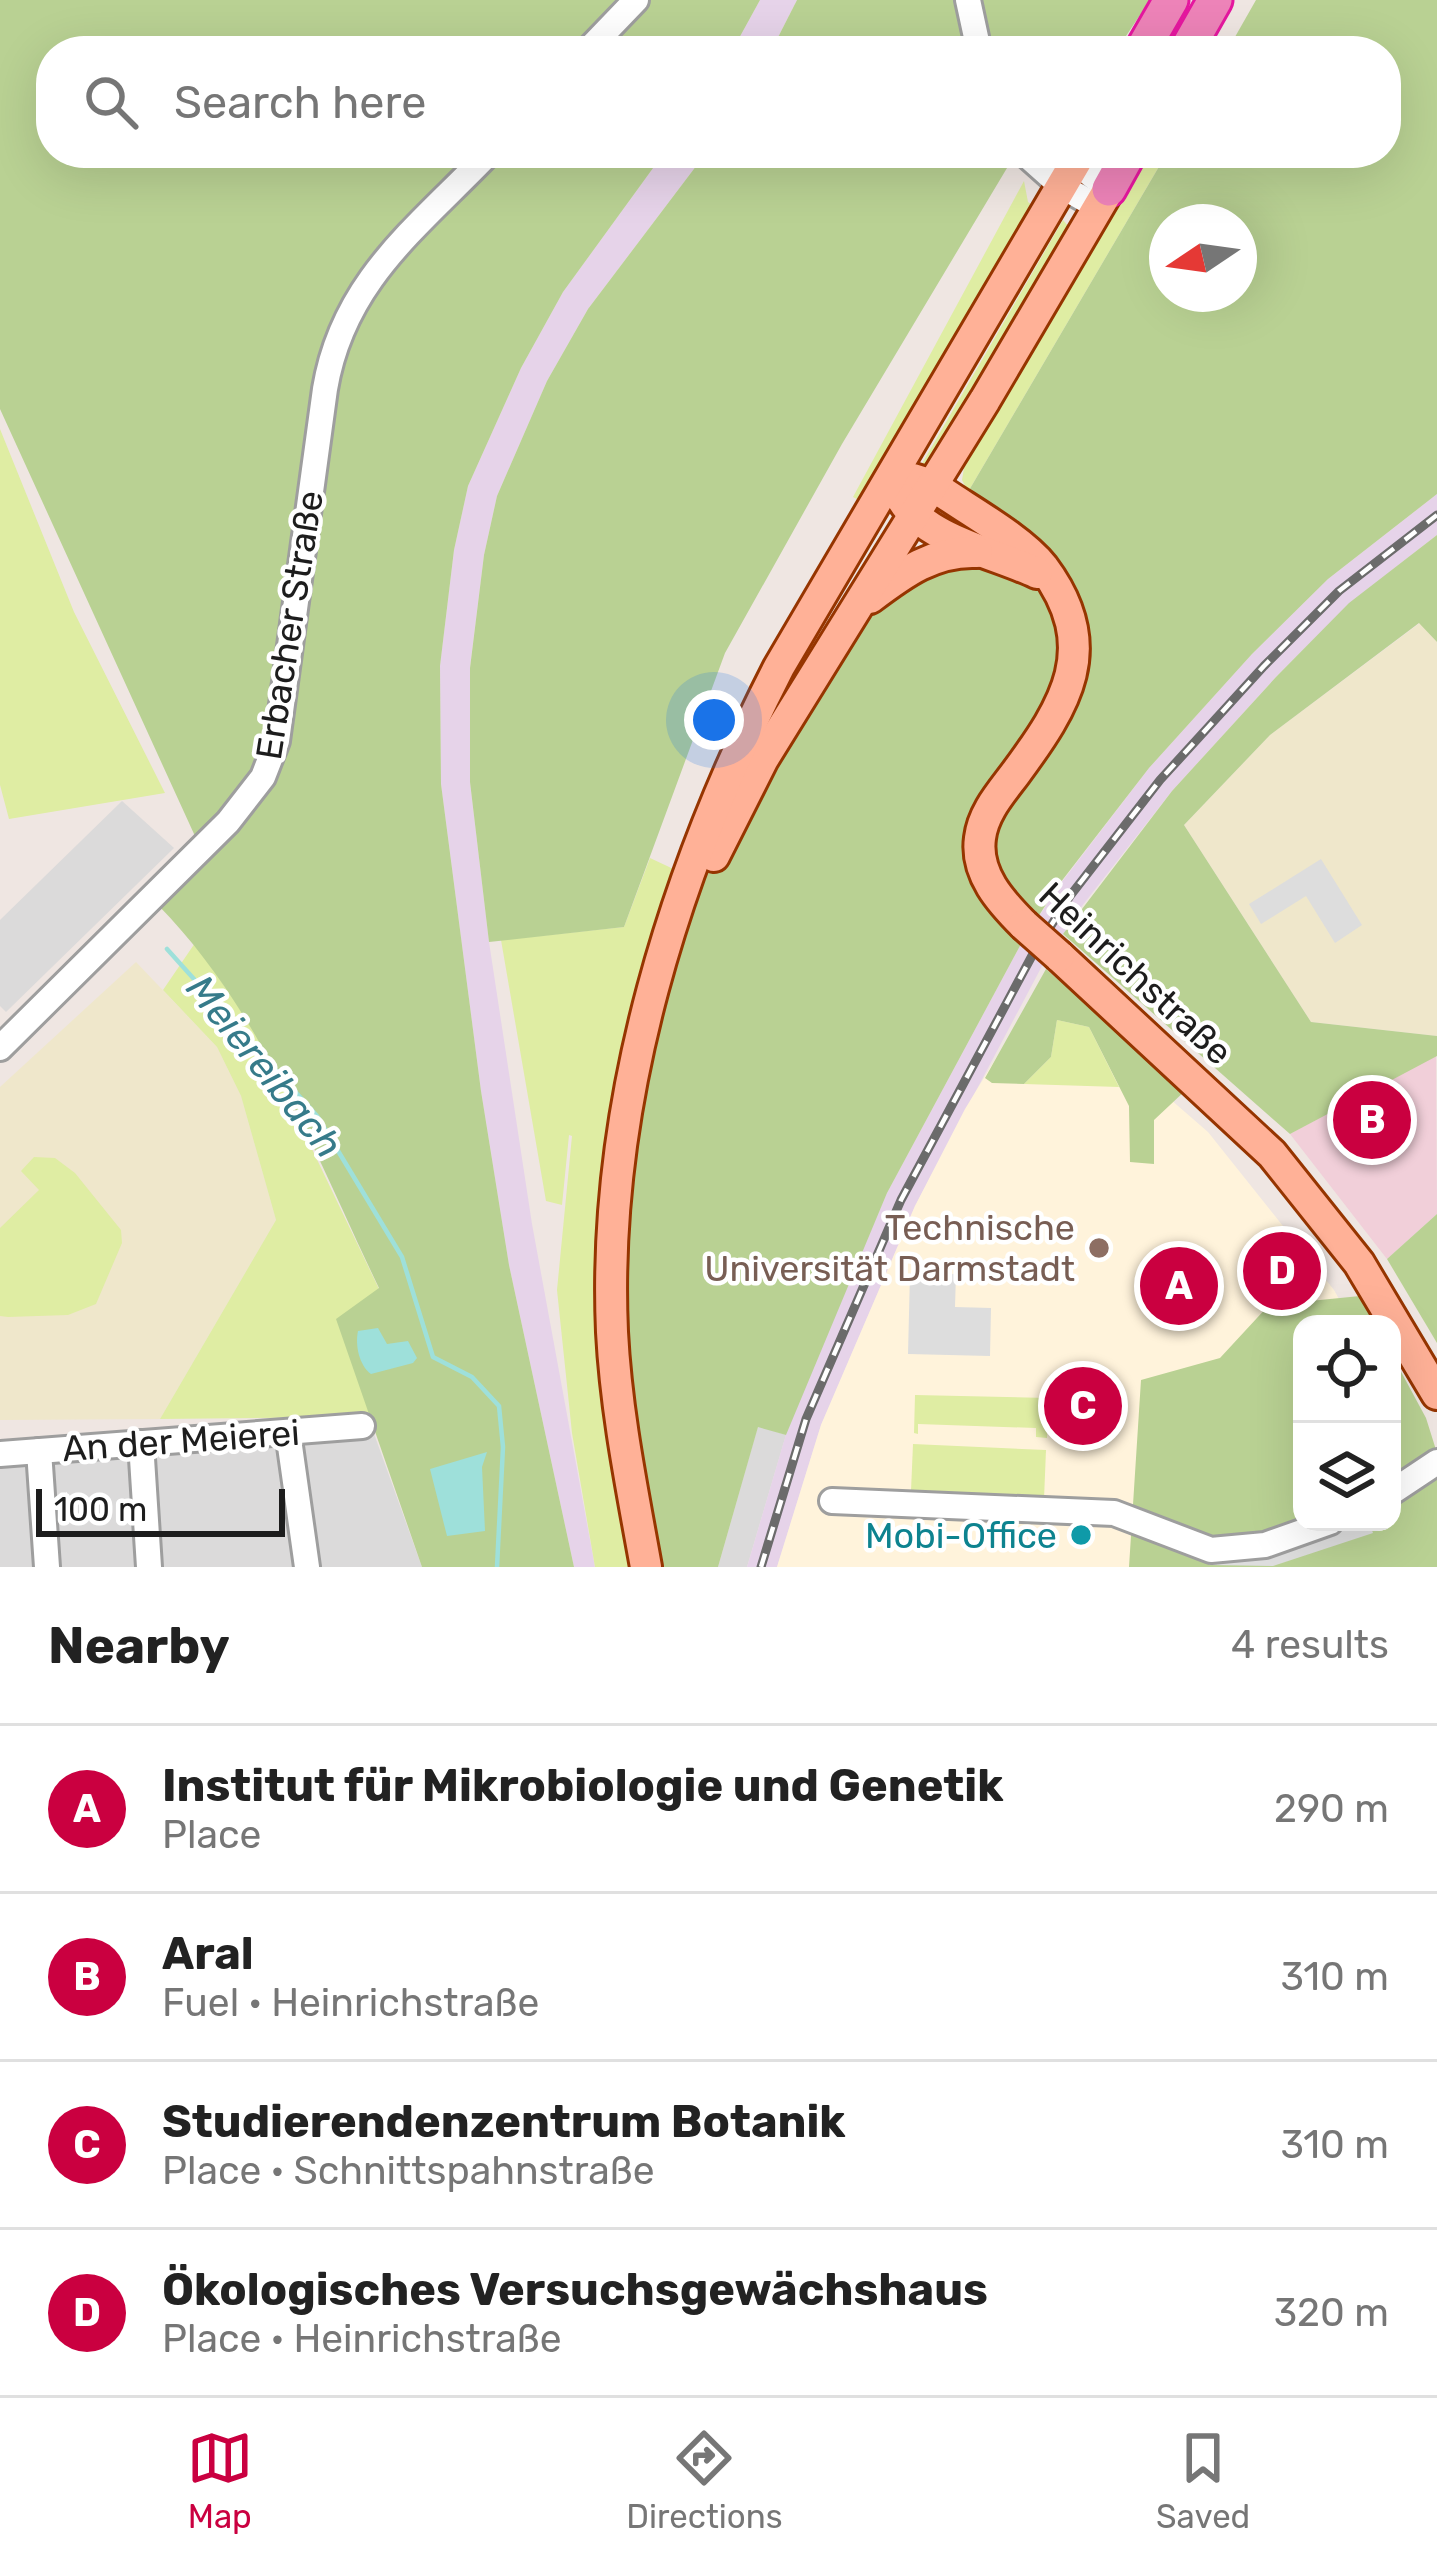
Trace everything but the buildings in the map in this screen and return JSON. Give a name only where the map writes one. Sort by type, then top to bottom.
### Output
[{"type":"highway","points":[[1153,36],[1172,0]]},
{"type":"highway","points":[[1195,36],[1215,0]]},
{"type":"main road","points":[[1157,36],[1186,0]]},
{"type":"main road","points":[[646,1567],[621,1426],[612,1331],[616,1178],[651,1005],[684,882],[745,733],[815,602],[910,479],[1082,174]]},
{"type":"main road","points":[[651,1005],[728,824],[914,513],[910,479],[1082,174]]},
{"type":"main road","name":"Heinrichstraße","points":[[910,479],[1030,554],[1055,588],[1071,622],[1069,687],[1057,716],[993,803],[980,837],[987,879],[1024,925],[1272,1154],[1359,1263],[1437,1394]]},
{"type":"main road","points":[[914,513],[981,552],[1036,572],[1055,588]]},
{"type":"main road","points":[[849,619],[862,603],[920,563],[947,553],[981,552]]},
{"type":"street","points":[[601,36],[636,0]]},
{"type":"street","points":[[968,0],[976,36]]},
{"type":"street","name":"Erbacher Straße","points":[[0,1048],[211,840],[263,776],[277,741],[336,338],[374,274],[474,168]]},
{"type":"street","name":"An der Meierei","points":[[0,1454],[362,1426]]},
{"type":"street","points":[[288,1432],[307,1567]]},
{"type":"street","points":[[141,1443],[149,1567]]},
{"type":"street","points":[[39,1451],[47,1567]]},
{"type":"street","points":[[1401,1486],[1437,1462]]},
{"type":"street","points":[[832,1501],[1114,1513],[1211,1550],[1265,1545],[1305,1531]]},
{"type":"shaded area","points":[[760,0],[797,0],[779,36],[740,36]]},
{"type":"shaded area","points":[[653,168],[695,168],[588,309],[547,381],[497,496],[484,555],[470,667],[470,782],[489,942],[532,1224],[595,1567],[574,1567],[509,1265],[441,784],[440,666],[454,550],[468,486],[521,368],[563,292]]},
{"type":"shaded area","points":[[1437,494],[1437,535],[1350,603],[1276,677],[1172,791],[1082,906],[1042,966],[915,1206],[821,1425],[777,1567],[747,1567],[792,1414],[887,1193],[1021,944],[1058,887],[1149,768],[1252,654],[1328,579]]},
{"type":"shaded area","points":[[1420,623],[1437,642],[1437,1036],[1311,1022],[1184,825],[1270,735]]},
{"type":"shaded area","points":[[122,801],[174,848],[6,1012],[0,1006],[0,920]]},
{"type":"shaded area","points":[[1321,859],[1362,925],[1335,943],[1306,896],[1261,924],[1249,904]]},
{"type":"shaded area","points":[[136,962],[217,1047],[241,1096],[276,1220],[160,1419],[0,1420],[0,1087]]},
{"type":"shaded area","name":"Technische Universität Darmstadt","points":[[1040,986],[1208,1132],[1334,1290],[1348,1315],[1293,1315],[1293,1343],[1184,1567],[777,1567],[821,1425],[915,1206],[965,1109]]},
{"type":"shaded area","points":[[1436,1054],[1437,1214],[1387,1259],[1290,1134]]},
{"type":"shaded area","points":[[910,1273],[956,1274],[955,1307],[991,1308],[990,1356],[908,1354]]},
{"type":"shaded area","points":[[368,1417],[422,1567],[0,1567],[0,1446]]},
{"type":"shaded area","points":[[758,1426],[786,1435],[747,1567],[718,1567]]},
{"type":"shaded area","points":[[1293,1531],[1373,1533],[1273,1566],[1209,1565],[1211,1550]]},
{"type":"green space","points":[[0,0],[760,0],[740,36],[36,36],[36,168],[653,168],[563,292],[521,368],[468,486],[454,550],[440,666],[441,784],[481,1091],[509,1265],[574,1567],[422,1567],[336,1319],[379,1288],[257,1038],[195,946],[158,905],[205,858],[0,409]]},
{"type":"green space","points":[[797,0],[957,0],[965,36],[779,36]]},
{"type":"green space","points":[[979,0],[1150,0],[1126,36],[985,36]]},
{"type":"green space","points":[[1256,0],[1437,0],[1437,494],[1328,579],[1252,654],[1149,768],[1057,887],[1021,944],[887,1193],[786,1435],[758,1427],[718,1567],[661,1567],[638,1424],[627,1278],[632,1181],[659,1027],[651,1005],[728,824],[874,603],[949,561],[998,565],[968,492],[1158,168],[1401,168],[1401,36],[1236,36]]},
{"type":"green space","points":[[695,168],[1007,168],[842,444],[725,653],[624,927],[489,942],[470,782],[470,668],[484,555],[497,496],[547,381],[588,309]]},
{"type":"green space","points":[[1141,168],[1158,168],[968,492],[962,480],[964,468]]},
{"type":"green space","points":[[1024,181],[1028,202],[1040,211],[866,504],[853,497]]},
{"type":"green space","points":[[1063,220],[1069,227],[929,467],[920,467]]},
{"type":"green space","points":[[0,429],[74,612],[165,793],[9,819],[0,785]]},
{"type":"green space","points":[[1437,535],[1437,642],[1419,623],[1270,735],[1184,825],[1311,1022],[1437,1036],[1437,1056],[1290,1134],[1063,934],[1172,791],[1276,677],[1349,603]]},
{"type":"green space","points":[[650,858],[682,873],[617,1106],[632,1567],[595,1567],[572,1433],[557,1290],[572,1136],[562,1205],[546,1201],[501,940],[624,927]]},
{"type":"green space","points":[[195,943],[255,1030],[379,1289],[368,1417],[160,1419],[276,1220],[241,1096],[217,1047],[163,990]]},
{"type":"green space","points":[[1046,969],[1186,1090],[1154,1120],[1154,1164],[1130,1162],[1129,1106],[1089,1027],[1057,1020],[1051,1057],[1024,1084],[992,1083],[985,1078]]},
{"type":"green space","points":[[1057,1020],[1089,1027],[1119,1087],[1024,1084],[1051,1057]]},
{"type":"green space","points":[[34,1157],[55,1158],[75,1173],[121,1230],[122,1243],[96,1304],[68,1315],[0,1316],[0,1228],[39,1190],[21,1171]]},
{"type":"green space","points":[[1437,1214],[1437,1343],[1387,1259]]},
{"type":"green space","points":[[1360,1296],[1370,1315],[1293,1315],[1293,1531],[1401,1531],[1401,1372],[1426,1418],[1437,1453],[1437,1567],[1129,1567],[1141,1380],[1220,1358],[1269,1305]]},
{"type":"green space","points":[[915,1395],[1048,1398],[1047,1438],[1036,1437],[1036,1428],[918,1424],[918,1434],[914,1433]]},
{"type":"green space","points":[[913,1444],[1046,1450],[1044,1499],[911,1491]]},
{"type":"water","points":[[378,1328],[387,1344],[408,1341],[417,1358],[413,1363],[371,1374],[367,1370],[359,1354],[358,1331]]},
{"type":"water","points":[[487,1452],[482,1467],[485,1531],[447,1536],[430,1469]]},
{"type":"waterway","name":"Meiereibach","points":[[167,949],[317,1116],[402,1257],[433,1357],[472,1377],[499,1406],[503,1447],[497,1567]]},
{"type":"railway","points":[[761,1567],[806,1419],[901,1200],[1034,952],[1070,896],[1160,780],[1264,666],[1339,591],[1437,515]]},
{"type":"place","name":"Aral","points":[[1372,1120]]},
{"type":"place","name":"Technische Universität Darmstadt","points":[[1099,1248]]},
{"type":"place","name":"Ökologisches Versuchsgewächshaus","points":[[1282,1271]]},
{"type":"place","name":"Institut für Mikrobiologie und Genetik","points":[[1179,1286]]},
{"type":"place","name":"Studierendenzentrum Botanik","points":[[1083,1406]]},
{"type":"place","name":"Mobi-Office","points":[[1081,1535]]}]
